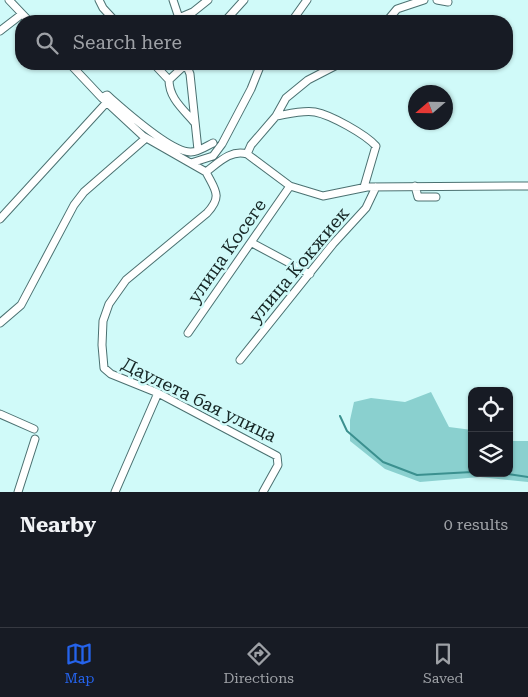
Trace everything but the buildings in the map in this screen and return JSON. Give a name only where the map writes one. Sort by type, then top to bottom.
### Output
[{"type":"street","points":[[9,0],[22,14]]},
{"type":"street","points":[[99,0],[109,15]]},
{"type":"street","points":[[173,0],[177,15]]},
{"type":"street","points":[[187,15],[208,0]]},
{"type":"street","points":[[230,15],[244,0]]},
{"type":"street","points":[[296,15],[307,0]]},
{"type":"street","points":[[393,15],[398,10],[424,0]]},
{"type":"street","points":[[437,0],[448,2]]},
{"type":"street","points":[[0,31],[15,19]]},
{"type":"street","points":[[76,70],[146,138],[206,172],[232,154],[241,152],[247,154],[290,186],[323,196],[335,195],[364,187],[528,186]]},
{"type":"street","points":[[160,70],[170,80]]},
{"type":"street","points":[[180,70],[170,80],[169,88],[173,98],[194,122]]},
{"type":"street","points":[[188,70],[198,150]]},
{"type":"street","points":[[191,163],[213,156],[222,144],[251,89],[259,70]]},
{"type":"street","points":[[247,154],[251,145],[276,116],[286,98],[308,80],[327,70]]},
{"type":"street","points":[[0,219],[105,100],[107,95],[154,134],[182,150],[192,152],[213,143]]},
{"type":"street","points":[[276,116],[314,112],[328,116],[370,139],[376,146],[364,187]]},
{"type":"street","points":[[0,323],[22,305],[74,205],[84,192],[146,138]]},
{"type":"street","name":"Даулета бая улица","points":[[206,172],[217,193],[215,205],[208,213],[126,280],[109,304],[103,321],[102,345],[104,368],[111,374],[158,393],[277,456],[278,465],[263,492]]},
{"type":"street","name":"улица Косеге","points":[[188,333],[290,186]]},
{"type":"street","points":[[415,186],[418,197],[436,197]]},
{"type":"street","name":"улица Кокжиек","points":[[240,360],[333,244],[366,208],[376,187]]},
{"type":"street","points":[[252,243],[310,274]]},
{"type":"street","points":[[115,492],[158,393]]},
{"type":"street","points":[[0,414],[34,429]]},
{"type":"street","points":[[18,492],[35,439]]},
{"type":"shaded area","points":[[431,392],[449,427],[468,429],[468,477],[480,477],[420,482],[385,469],[350,441],[350,420],[354,402],[371,398],[405,402]]},
{"type":"shaded area","points":[[513,441],[528,441],[528,482],[480,477],[513,477]]},
{"type":"waterway","points":[[340,416],[347,431],[383,462],[417,475],[468,472]]},
{"type":"waterway","points":[[513,475],[528,477]]}]
